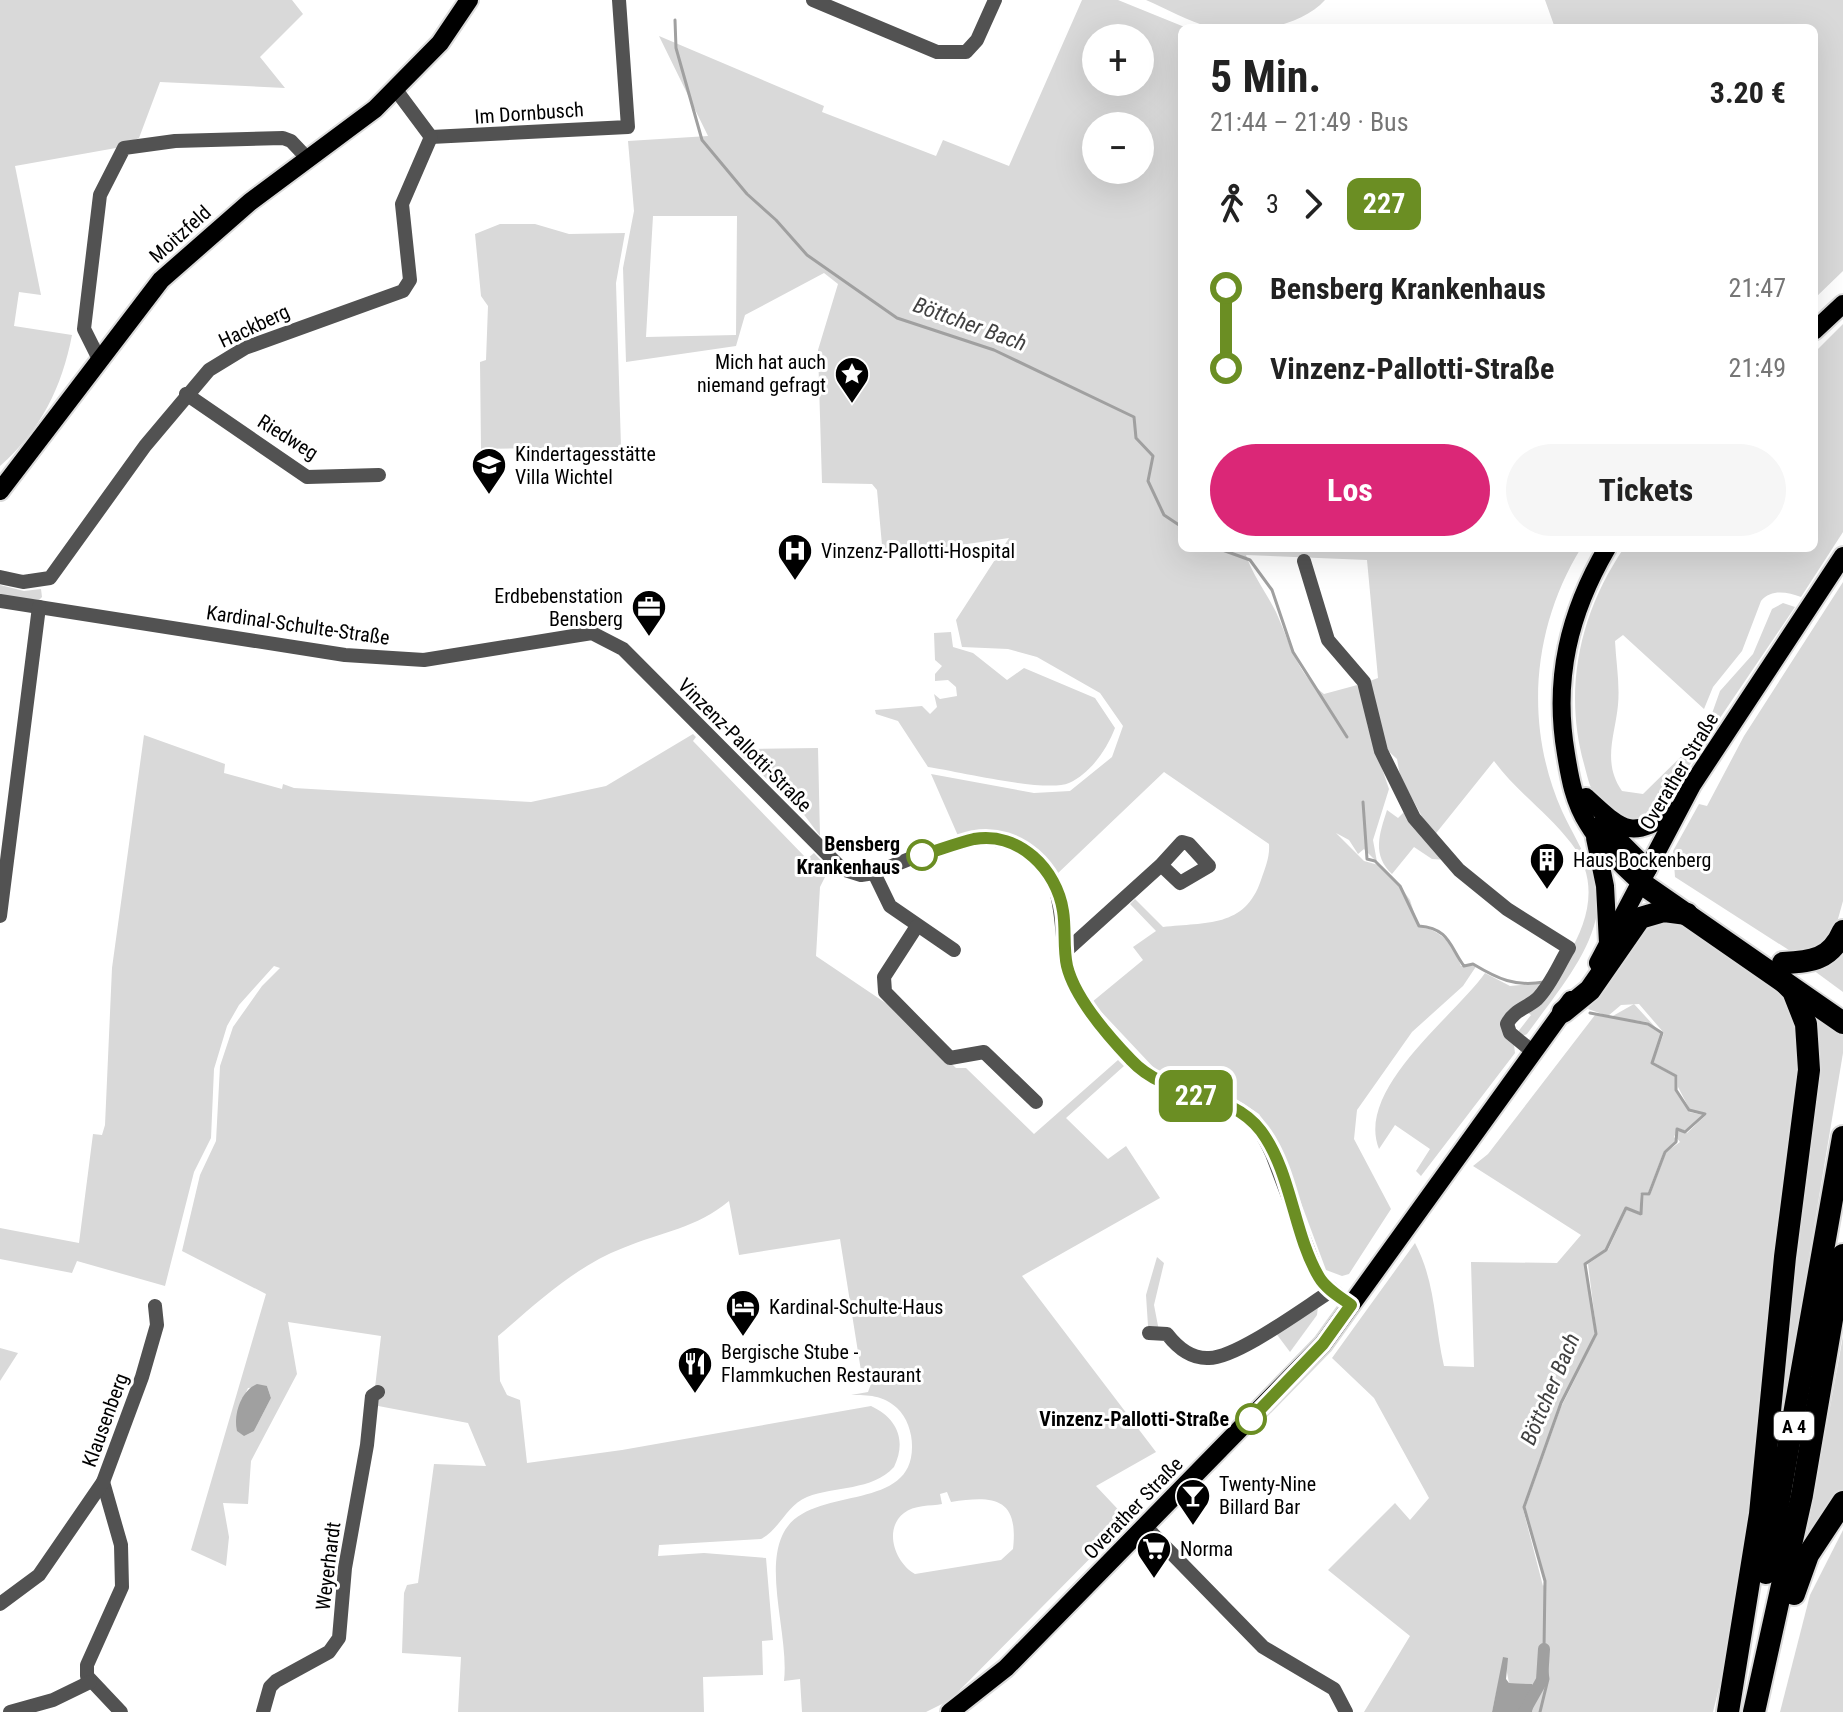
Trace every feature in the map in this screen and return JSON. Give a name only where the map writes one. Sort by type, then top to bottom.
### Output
[{"type":"highway","points":[[1645,876],[1688,914],[1843,1006]]},
{"type":"highway","points":[[1645,876],[1781,970],[1843,1023]]},
{"type":"highway","points":[[1563,1012],[1590,990],[1640,918],[1664,911],[1688,914]]},
{"type":"highway","points":[[1781,970],[1826,955],[1843,931]]},
{"type":"highway","points":[[1728,1712],[1760,1514],[1791,1194],[1809,1070],[1806,1024],[1781,970]]},
{"type":"highway","name":"A 4","points":[[1734,1712],[1781,1495],[1843,1137]]},
{"type":"highway","name":"A 4","points":[[1754,1712],[1802,1495],[1843,1255]]},
{"type":"highway","points":[[1763,1678],[1808,1555],[1843,1502]]},
{"type":"main road","name":"Moitzfeld","points":[[0,491],[161,280],[250,202],[309,160],[396,90],[440,43],[469,0]]},
{"type":"main road","points":[[1818,327],[1843,304]]},
{"type":"main road","points":[[1605,552],[1586,585],[1566,643],[1560,695],[1570,785],[1593,832],[1605,886],[1608,945]]},
{"type":"main road","name":"Overather Straße","points":[[950,1712],[1006,1668],[1146,1527],[1306,1363],[1351,1305],[1608,945],[1679,808],[1843,556]]},
{"type":"main road","points":[[1567,762],[1609,832],[1645,876]]},
{"type":"main road","points":[[1586,797],[1614,822],[1631,830],[1647,828],[1679,808]]},
{"type":"main road","points":[[1593,832],[1645,876]]},
{"type":"street","name":"Im Dornbusch","points":[[431,137],[628,127],[619,0]]},
{"type":"street","points":[[813,0],[937,52],[952,54],[966,52],[977,40],[995,0]]},
{"type":"street","points":[[396,90],[431,137]]},
{"type":"street","name":"Hackberg","points":[[0,577],[23,582],[50,578],[186,394],[209,370],[245,348],[403,291],[410,280],[402,204],[431,137]]},
{"type":"street","points":[[99,359],[84,329],[100,195],[124,148],[175,141],[283,138],[291,141],[309,160]]},
{"type":"street","name":"Riedweg","points":[[186,394],[307,477],[379,475]]},
{"type":"street","points":[[1304,561],[1328,640],[1364,682],[1381,751],[1414,818],[1459,870],[1507,909],[1569,948],[1536,1000],[1512,1015],[1507,1024],[1510,1033],[1533,1052]]},
{"type":"street","name":"Kardinal-Schulte-Straße","points":[[0,601],[345,655],[424,660],[592,633]]},
{"type":"street","points":[[0,916],[39,607]]},
{"type":"street","name":"Vinzenz-Pallotti-Straße","points":[[592,633],[623,649],[834,863],[851,873],[874,873]]},
{"type":"street","points":[[954,950],[884,899],[874,873],[976,839],[1013,844],[1033,856],[1053,881],[1063,911],[1067,965],[1082,998],[1133,1062],[1171,1088],[1222,1102],[1246,1113],[1263,1134],[1319,1278],[1351,1305]]},
{"type":"street","points":[[1066,951],[1161,865]]},
{"type":"street","points":[[917,926],[884,977],[885,992],[950,1058],[984,1052],[1036,1102]]},
{"type":"street","points":[[1149,1333],[1167,1334],[1174,1344],[1198,1357],[1226,1355],[1331,1291]]},
{"type":"street","name":"Klausenberg","points":[[90,1682],[87,1665],[122,1587],[121,1545],[103,1482],[142,1377],[157,1325],[155,1306]]},
{"type":"street","name":"Weyerhardt","points":[[263,1712],[270,1687],[276,1681],[329,1652],[339,1638],[345,1568],[367,1445],[372,1396],[378,1392]]},
{"type":"street","points":[[0,1604],[39,1575],[103,1482]]},
{"type":"street","points":[[1146,1527],[1263,1647],[1334,1689],[1346,1710]]},
{"type":"street","points":[[10,1712],[53,1700],[90,1682],[121,1712]]},
{"type":"shaded area","points":[[0,0],[292,0],[303,14],[260,57],[285,88],[160,82],[139,138],[116,148],[15,166],[41,295],[19,292],[14,326],[72,335],[56,390],[48,406],[27,438],[0,466]]},
{"type":"shaded area","points":[[1082,0],[1118,0],[1178,24],[1178,552],[1579,552],[1552,611],[1543,644],[1538,711],[1550,778],[1592,873],[1598,900],[1597,913],[1587,945],[1569,976],[1523,1036],[1517,1033],[1531,1015],[1525,1011],[1555,974],[1580,932],[1587,910],[1588,887],[1584,865],[1571,843],[1494,761],[1433,837],[1400,776],[1397,759],[1385,748],[1367,682],[1378,678],[1367,560],[1246,555],[1295,656],[1315,686],[1324,694],[1361,684],[1368,727],[1389,789],[1373,840],[1377,862],[1364,849],[1358,854],[1349,840],[1336,833],[1364,861],[1382,866],[1395,879],[1410,900],[1418,925],[1446,939],[1461,966],[1477,965],[1463,986],[1412,1032],[1357,1110],[1354,1139],[1391,1209],[1349,1274],[1342,1276],[1326,1270],[1281,1149],[1259,1114],[1227,1093],[1187,1086],[1155,1069],[1092,1002],[1143,960],[1133,947],[1156,931],[1130,904],[1135,899],[1163,927],[1222,920],[1245,907],[1254,896],[1267,862],[1269,844],[1164,772],[1056,875],[1035,853],[1014,839],[989,834],[959,838],[931,774],[1034,793],[1070,791],[1112,757],[1123,726],[1100,693],[1037,657],[1008,649],[962,647],[956,620],[1009,538],[883,556],[877,490],[872,484],[822,483],[818,350],[838,284],[824,273],[745,315],[736,346],[626,362],[623,268],[634,211],[628,141],[708,136],[659,36],[824,106],[822,112],[936,156],[943,140],[1009,166]],"holes":[[[653,216],[737,216],[736,335],[646,337]]]},
{"type":"shaded area","points":[[1146,0],[1325,0],[1302,17],[1283,24],[1201,24]]},
{"type":"shaded area","points":[[1545,0],[1843,0],[1843,271],[1818,295],[1818,24],[1554,24]]},
{"type":"shaded area","points":[[500,224],[535,224],[569,234],[625,233],[616,283],[621,447],[481,449],[480,362],[486,360],[488,306],[481,296],[475,234]]},
{"type":"shaded area","points":[[1843,324],[1843,532],[1801,597],[1780,593],[1761,601],[1742,651],[1713,687],[1704,709],[1623,635],[1615,641],[1618,697],[1611,749],[1613,770],[1622,791],[1643,794],[1705,733],[1720,691],[1753,654],[1772,609],[1783,603],[1795,607],[1703,743],[1657,819],[1631,825],[1604,806],[1595,795],[1578,736],[1576,680],[1586,625],[1596,598],[1622,552],[1818,552],[1818,349]]},
{"type":"shaded area","points":[[1843,582],[1843,901],[1836,926],[1824,945],[1795,954],[1675,877],[1673,851],[1699,804],[1707,806],[1744,736]]},
{"type":"shaded area","points":[[0,585],[24,591],[41,589],[42,597],[39,600],[0,596]]},
{"type":"shaded area","points":[[951,632],[953,647],[973,653],[1007,680],[1024,668],[1095,698],[1115,728],[1108,744],[1091,767],[1069,783],[1041,785],[928,767],[898,721],[876,714],[875,710],[922,706],[930,714],[937,707],[934,694],[940,699],[957,696],[956,687],[948,680],[935,681],[935,674],[942,666],[935,660],[934,633]]},
{"type":"shaded area","points":[[693,734],[696,737],[693,741],[807,859],[814,853],[829,869],[820,887],[816,956],[896,1010],[956,1068],[966,1068],[1034,1134],[1118,1060],[1124,1066],[1066,1118],[1108,1159],[1126,1146],[1160,1198],[1022,1276],[1156,1452],[1096,1486],[1128,1520],[950,1700],[926,1712],[802,1712],[800,1679],[784,1681],[785,1664],[776,1588],[777,1551],[782,1536],[794,1520],[812,1509],[877,1491],[895,1482],[908,1468],[912,1446],[908,1426],[897,1408],[881,1398],[851,1395],[868,1392],[871,1384],[862,1377],[840,1239],[739,1255],[729,1201],[691,1224],[623,1248],[588,1265],[498,1336],[500,1381],[507,1395],[520,1400],[527,1463],[622,1450],[871,1406],[893,1423],[900,1448],[894,1467],[885,1475],[864,1484],[807,1497],[761,1539],[659,1545],[658,1556],[704,1553],[766,1558],[773,1640],[762,1641],[763,1675],[703,1677],[704,1712],[458,1712],[461,1657],[402,1653],[404,1593],[407,1585],[418,1583],[434,1464],[486,1466],[468,1423],[373,1405],[381,1336],[288,1322],[297,1374],[251,1461],[248,1504],[223,1503],[229,1537],[226,1566],[191,1550],[266,1294],[182,1251],[200,1175],[216,1141],[220,1066],[233,1027],[262,986],[280,968],[274,966],[239,1005],[227,1026],[214,1069],[211,1138],[194,1172],[165,1286],[77,1261],[72,1273],[0,1259],[0,1228],[79,1243],[93,1134],[102,1135],[105,1125],[112,968],[144,735],[225,764],[224,773],[282,789],[283,784],[294,788],[531,802],[606,786]],"holes":[[[267,1386],[271,1398],[254,1431],[241,1403],[248,1388]],[[947,1492],[951,1502],[990,1500],[1007,1509],[1012,1518],[1013,1549],[1001,1560],[915,1574],[897,1554],[894,1528],[908,1510],[942,1504],[940,1494]]]},
{"type":"shaded area","points":[[818,748],[820,836],[790,796],[787,798],[740,754],[748,749]]},
{"type":"shaded area","points":[[1387,810],[1398,818],[1405,811],[1448,860],[1432,859],[1414,847],[1392,874],[1382,860],[1379,844]]},
{"type":"shaded area","points":[[1673,919],[1724,949],[1776,989],[1795,1020],[1799,1057],[1757,1465],[1725,1663],[1713,1712],[1532,1712],[1537,1689],[1532,1684],[1509,1683],[1504,1657],[1492,1712],[1364,1712],[1410,1636],[1328,1570],[1395,1503],[1410,1520],[1429,1498],[1374,1398],[1332,1358],[1415,1243],[1431,1288],[1444,1366],[1474,1367],[1471,1262],[1557,1263],[1581,1235],[1473,1166],[1488,1154],[1595,1015],[1646,1024],[1661,1034],[1651,1063],[1677,1077],[1676,1089],[1689,1112],[1703,1115],[1686,1131],[1678,1128],[1674,1137],[1678,1141],[1664,1151],[1648,1193],[1640,1194],[1640,1214],[1626,1207],[1606,1249],[1585,1263],[1595,1335],[1560,1405],[1523,1509],[1543,1586],[1546,1582],[1525,1508],[1561,1407],[1597,1335],[1588,1264],[1608,1250],[1627,1209],[1642,1216],[1642,1196],[1650,1195],[1666,1152],[1680,1142],[1676,1137],[1679,1130],[1687,1133],[1707,1114],[1690,1110],[1678,1087],[1678,1076],[1653,1062],[1664,1033],[1639,1004],[1621,1005],[1608,1016],[1588,1009],[1645,926]]},
{"type":"shaded area","points":[[1843,941],[1843,992],[1809,967]]},
{"type":"shaded area","points":[[1485,973],[1510,986],[1541,983],[1537,993],[1510,1012],[1515,1053],[1421,1176],[1416,1171],[1430,1149],[1395,1125],[1379,1149],[1375,1126],[1381,1102],[1411,1055]]},
{"type":"shaded area","points":[[1634,1004],[1657,1029],[1647,1022],[1611,1017]]},
{"type":"shaded area","points":[[1804,1007],[1843,1035],[1843,1053],[1768,1503]]},
{"type":"shaded area","points":[[1157,1257],[1164,1263],[1154,1305],[1159,1331],[1148,1326],[1146,1295]]},
{"type":"shaded area","points":[[1318,1306],[1317,1315],[1290,1352],[1275,1332]]},
{"type":"shaded area","points":[[1843,1336],[1843,1493],[1803,1556]]},
{"type":"shaded area","points":[[0,1348],[18,1353],[0,1381]]},
{"type":"shaded area","points":[[257,1384],[267,1386],[271,1398],[254,1431],[244,1436],[237,1431],[237,1411],[243,1397]]},
{"type":"shaded area","points":[[1843,1530],[1843,1712],[1780,1712],[1810,1595]]},
{"type":"shaded area","points":[[1503,1657],[1508,1658],[1506,1679],[1509,1683],[1532,1684],[1537,1689],[1532,1712],[1492,1712]]},
{"type":"waterway","name":"Böttcher Bach","points":[[675,20],[676,48],[702,140],[747,194],[776,220],[807,255],[897,318],[994,350],[1134,417],[1136,438],[1153,456],[1148,481],[1164,515],[1178,524]]},
{"type":"waterway","name":"Böttcher Bach","points":[[1228,552],[1250,560],[1272,590],[1293,652],[1347,737]]},
{"type":"waterway","name":"Böttcher Bach","points":[[1363,802],[1367,859],[1375,861],[1400,886],[1419,926],[1437,930],[1443,935],[1464,966],[1473,964],[1499,978],[1515,982],[1544,982]]},
{"type":"waterway","name":"Böttcher Bach","points":[[1540,1712],[1548,1679],[1544,1649],[1545,1581],[1524,1507],[1561,1403],[1596,1334],[1585,1264],[1606,1250],[1626,1208],[1641,1214],[1642,1194],[1649,1194],[1665,1152],[1676,1142],[1677,1129],[1685,1132],[1705,1114],[1689,1110],[1676,1090],[1676,1076],[1652,1063],[1662,1033],[1648,1024],[1590,1013]]},
{"type":"waterway","name":"Böttcher Bach","points":[[1524,1712],[1542,1680],[1544,1649]]},
{"type":"bus line","name":"227","points":[[922,855],[976,839],[992,839],[1013,844],[1033,856],[1053,881],[1059,895],[1067,965],[1073,983],[1133,1062],[1171,1088],[1222,1102],[1246,1113],[1263,1134],[1319,1278],[1351,1305],[1323,1344],[1251,1419]]},
{"type":"place","name":"Mich hat auch niemand gefragt","points":[[852,405]]},
{"type":"place","name":"Kindertagesstätte Villa Wichtel","points":[[489,496]]},
{"type":"place","name":"Vinzenz-Pallotti-Hospital","points":[[795,582]]},
{"type":"place","name":"Erdbebenstation Bensberg","points":[[649,638]]},
{"type":"place","name":"Bensberg Krankenhaus","points":[[922,855]]},
{"type":"place","name":"Haus Bockenberg","points":[[1547,891]]},
{"type":"place","name":"Kardinal-Schulte-Haus","points":[[743,1338]]},
{"type":"place","name":"Bergische Stube - Flammkuchen Restaurant","points":[[695,1395]]},
{"type":"place","name":"Vinzenz-Pallotti-Straße","points":[[1251,1419]]},
{"type":"place","name":"Twenty-Nine Billard Bar","points":[[1193,1527]]},
{"type":"place","name":"Norma","points":[[1154,1580]]}]
